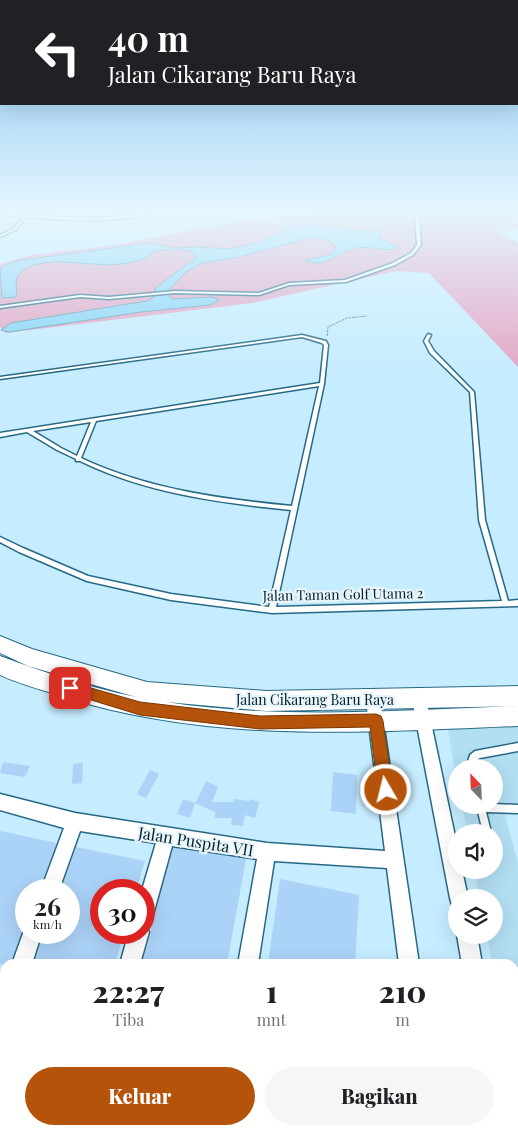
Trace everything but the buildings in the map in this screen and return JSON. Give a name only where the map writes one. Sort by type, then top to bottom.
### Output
[{"type":"main road","name":"Jalan Cikarang Baru Raya","points":[[0,644],[28,657],[147,691],[266,701],[339,701],[375,711]]},
{"type":"main road","name":"Jalan Cikarang Baru Raya","points":[[0,666],[17,673],[140,708],[260,722],[337,722],[375,711],[421,709],[518,696]]},
{"type":"main road","points":[[337,722],[342,712],[339,701]]},
{"type":"main road","name":"Jalan Cikarang Baru Raya","points":[[421,709],[518,716]]},
{"type":"street","points":[[421,709],[448,829]]},
{"type":"street","points":[[375,711],[408,959]]},
{"type":"street","name":"Jalan Puspita VII","points":[[0,802],[75,822],[267,852],[395,860]]},
{"type":"street","points":[[54,879],[75,822]]},
{"type":"street","points":[[154,879],[166,837]]},
{"type":"street","points":[[249,959],[267,852]]},
{"type":"street","points":[[24,959],[30,944]]},
{"type":"street","points":[[131,959],[136,944]]},
{"type":"street","points":[[468,944],[471,959]]},
{"type":"lane","points":[[1,307],[80,296],[109,298],[175,292],[259,294],[295,283],[337,282],[353,279],[390,265]]},
{"type":"lane","points":[[429,335],[426,341],[432,352],[472,392],[482,520],[506,604]]},
{"type":"lane","points":[[0,378],[302,336],[319,339],[326,345],[322,384],[272,610]]},
{"type":"lane","points":[[0,435],[322,384]]},
{"type":"lane","points":[[78,460],[94,420]]},
{"type":"lane","points":[[29,431],[53,447],[78,460],[142,483],[193,496],[248,504],[295,508]]},
{"type":"lane","name":"Jalan Taman Golf Utama 2","points":[[0,538],[21,550],[87,578],[171,597],[272,610],[518,603]]},
{"type":"lane","points":[[473,759],[478,754],[518,747]]},
{"type":"lane","points":[[503,808],[518,809]]},
{"type":"path","points":[[326,345],[330,325],[357,316],[367,316]]},
{"type":"shaded area","points":[[0,265],[518,265],[518,367],[429,273],[396,271],[252,303],[5,333],[0,327]]},
{"type":"shaded area","points":[[7,265],[36,265],[21,272],[17,278],[16,297],[2,298],[0,268]]},
{"type":"shaded area","points":[[187,265],[199,265],[186,272],[167,292],[171,299],[211,297],[219,299],[210,305],[141,312],[9,332],[1,330],[11,323],[147,301],[154,297],[155,289]]},
{"type":"shaded area","points":[[518,724],[518,809],[503,807],[503,759],[453,759],[447,725]]},
{"type":"shaded area","points":[[503,807],[518,864],[518,959],[491,959],[489,944],[503,944],[503,889],[478,889],[476,879],[503,879],[503,824],[466,824],[464,814],[503,814]]},
{"type":"route","points":[[70,688],[140,708],[260,722],[376,721],[386,790]]}]
